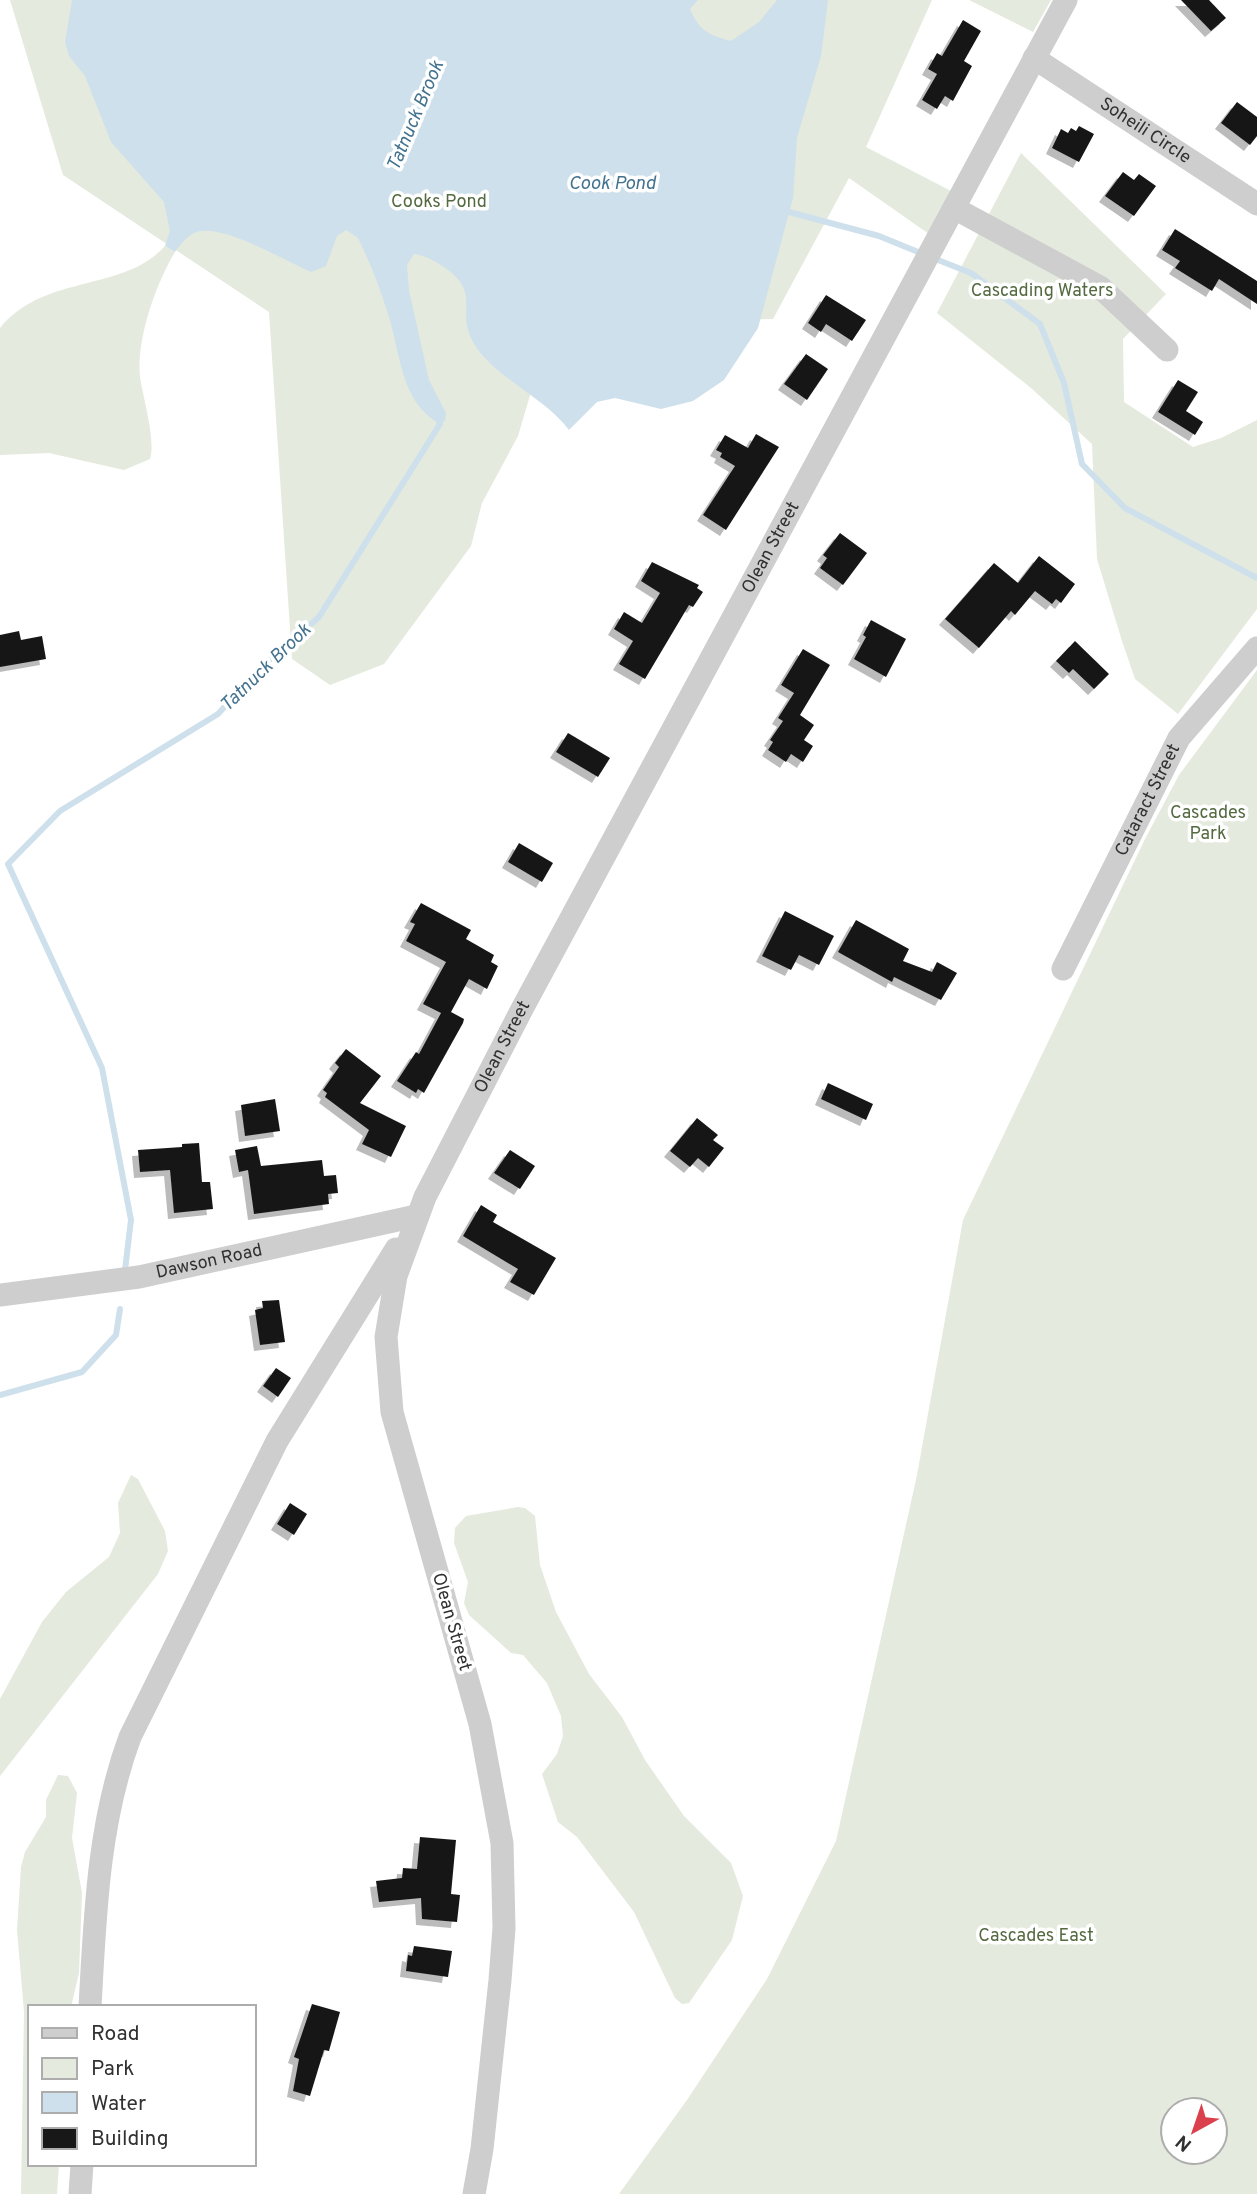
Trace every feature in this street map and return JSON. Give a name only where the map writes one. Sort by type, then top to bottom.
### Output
[{"type":"street","name":"Olean Street","points":[[474,2194],[482,2149],[500,1980],[504,1876],[498,1810],[483,1733],[392,1412],[386,1362],[387,1327],[396,1276],[416,1216],[591,877],[1066,0]]},
{"type":"street","name":"Soheili Circle","points":[[1034,58],[1257,204]]},
{"type":"street","points":[[954,208],[1100,288],[1167,350]]},
{"type":"street","name":"Cataract Street","points":[[1063,969],[1179,738],[1257,648]]},
{"type":"street","points":[[90,2005],[105,1835],[120,1765],[130,1737],[277,1441],[416,1216]]},
{"type":"street","name":"Dawson Road","points":[[0,1295],[139,1277],[416,1216]]},
{"type":"street","points":[[80,2194],[82,2166]]},
{"type":"green space","name":"Cook Pond","points":[[10,0],[932,0],[866,147],[951,191],[929,234],[849,178],[773,319],[657,321],[534,382],[518,436],[482,503],[471,546],[384,664],[330,685],[292,659],[269,312],[63,175]]},
{"type":"green space","points":[[969,0],[1051,0],[1033,32]]},
{"type":"green space","name":"Cascading Waters","points":[[1021,153],[1166,294],[1123,339],[1124,402],[1193,447],[1221,438],[1257,420],[1257,609],[1178,714],[1135,679],[1122,641],[1097,559],[1092,444],[1031,388],[937,313]]},
{"type":"green space","points":[[165,246],[175,252],[161,279],[149,312],[141,346],[140,377],[150,430],[150,459],[124,470],[49,453],[0,455],[0,328],[18,311],[39,299],[128,271],[148,261]]},
{"type":"green space","name":"Cascades East","points":[[1257,670],[1257,2194],[619,2194],[687,2100],[767,1979],[836,1841],[917,1475],[963,1220],[1145,839],[1179,775]]},
{"type":"green space","points":[[131,1475],[138,1479],[165,1531],[168,1551],[158,1574],[0,1776],[0,1699],[42,1622],[66,1592],[109,1557],[120,1533],[118,1503]]},
{"type":"green space","points":[[525,1508],[535,1516],[540,1565],[556,1612],[589,1674],[622,1717],[645,1760],[684,1816],[731,1863],[743,1896],[732,1940],[689,2003],[682,2004],[675,1998],[634,1912],[577,1837],[558,1822],[542,1774],[557,1754],[563,1736],[561,1716],[547,1683],[523,1655],[511,1653],[469,1615],[464,1603],[468,1582],[454,1543],[455,1528],[466,1516]]},
{"type":"green space","points":[[58,1775],[68,1776],[77,1793],[72,1838],[82,1893],[79,1973],[71,2005],[28,2005],[28,2166],[59,2166],[57,2194],[21,2194],[24,2012],[17,1930],[21,1867],[25,1852],[46,1817],[46,1800]]},
{"type":"water","name":"Cook Pond","points":[[72,0],[698,0],[690,9],[701,27],[710,34],[731,41],[759,22],[777,0],[828,0],[821,56],[797,138],[793,198],[758,328],[724,380],[693,401],[661,409],[615,398],[597,402],[569,430],[559,418],[503,374],[479,351],[471,338],[466,319],[465,294],[457,278],[436,262],[414,254],[407,265],[409,290],[429,380],[446,413],[445,421],[440,424],[427,415],[409,390],[374,275],[358,238],[346,230],[337,236],[326,266],[311,272],[252,244],[219,232],[194,233],[175,252],[165,246],[170,231],[164,202],[111,142],[85,76],[69,56],[65,42]]},
{"type":"building","points":[[1181,0],[1209,0],[1226,18],[1211,31]]},
{"type":"building","points":[[963,20],[981,31],[964,61],[972,66],[953,101],[945,96],[937,109],[922,100],[937,74],[928,69],[937,53],[942,56]]},
{"type":"building","points":[[1237,102],[1257,117],[1257,136],[1250,145],[1221,123]]},
{"type":"building","points":[[1079,126],[1094,134],[1079,162],[1052,148],[1061,129],[1068,133],[1071,128],[1076,131]]},
{"type":"building","points":[[1123,172],[1134,180],[1139,174],[1156,186],[1134,216],[1105,196]]},
{"type":"building","points":[[1175,229],[1257,281],[1257,304],[1219,279],[1212,291],[1175,268],[1180,261],[1162,250]]},
{"type":"building","points":[[826,295],[866,320],[852,341],[826,324],[821,332],[808,323]]},
{"type":"building","points":[[806,354],[828,369],[807,400],[784,384]]},
{"type":"building","points":[[1178,380],[1198,392],[1186,411],[1203,422],[1195,435],[1158,412]]},
{"type":"building","points":[[756,434],[779,447],[726,530],[703,515],[735,466],[720,457],[722,453],[716,450],[725,435],[748,448]]},
{"type":"building","points":[[840,533],[867,553],[843,585],[820,568],[827,558],[823,555]]},
{"type":"building","points":[[1039,556],[1075,584],[1061,603],[1056,599],[1052,604],[1035,591],[1015,615],[1011,611],[979,648],[945,619],[994,563],[1018,583]]},
{"type":"building","points":[[652,562],[699,585],[697,588],[703,592],[693,607],[689,605],[645,679],[619,664],[633,641],[614,629],[624,612],[642,623],[660,593],[641,581]]},
{"type":"building","points":[[871,620],[906,639],[886,677],[854,659],[866,637],[863,635]]},
{"type":"building","points":[[19,631],[21,640],[42,636],[46,659],[0,667],[0,635]]},
{"type":"building","points":[[1075,641],[1109,674],[1094,689],[1073,669],[1069,673],[1056,661]]},
{"type":"building","points":[[803,649],[830,665],[800,715],[814,725],[804,740],[813,746],[803,762],[791,754],[786,762],[768,750],[773,742],[770,740],[783,721],[778,718],[794,693],[781,685]]},
{"type":"building","points":[[568,733],[610,758],[598,777],[556,752]]},
{"type":"building","points":[[519,843],[553,863],[542,882],[508,862]]},
{"type":"building","points":[[421,903],[471,930],[466,939],[494,955],[491,962],[498,966],[487,989],[469,979],[451,1012],[464,1019],[463,1023],[424,1093],[418,1089],[416,1093],[397,1081],[416,1052],[419,1054],[441,1013],[423,1004],[446,962],[406,941],[415,924],[410,922]]},
{"type":"building","points":[[785,911],[834,936],[819,965],[799,955],[791,970],[762,956]]},
{"type":"building","points":[[856,920],[909,949],[903,961],[932,972],[937,962],[957,973],[941,1000],[894,977],[892,982],[838,952]]},
{"type":"building","points":[[346,1049],[381,1076],[360,1103],[406,1126],[391,1157],[362,1144],[369,1130],[325,1097],[327,1093],[323,1090],[339,1067],[335,1063]]},
{"type":"building","points":[[828,1083],[873,1104],[866,1120],[821,1099]]},
{"type":"building","points":[[275,1099],[280,1131],[245,1136],[241,1105]]},
{"type":"building","points":[[697,1118],[718,1135],[713,1140],[724,1148],[709,1167],[698,1158],[690,1167],[670,1151]]},
{"type":"building","points":[[199,1143],[202,1182],[210,1182],[213,1209],[174,1213],[170,1170],[140,1172],[138,1150]]},
{"type":"building","points":[[257,1146],[261,1166],[322,1160],[324,1176],[336,1175],[338,1193],[328,1194],[329,1204],[254,1214],[248,1170],[239,1172],[235,1150]]},
{"type":"building","points":[[510,1150],[535,1166],[520,1189],[494,1173]]},
{"type":"building","points":[[481,1205],[497,1215],[493,1222],[556,1258],[534,1295],[510,1282],[518,1269],[463,1236]]},
{"type":"building","points":[[279,1300],[285,1342],[260,1345],[255,1310],[263,1308],[262,1301]]},
{"type":"building","points":[[276,1368],[291,1378],[278,1397],[263,1386]]},
{"type":"building","points":[[290,1503],[307,1514],[294,1535],[277,1524]]},
{"type":"building","points":[[420,1837],[456,1840],[451,1894],[460,1895],[457,1922],[422,1919],[421,1898],[379,1902],[376,1881],[402,1878],[403,1868],[417,1869]]},
{"type":"building","points":[[414,1946],[452,1951],[448,1977],[406,1971],[408,1955],[412,1956]]},
{"type":"building","points":[[312,2004],[340,2012],[329,2051],[324,2050],[310,2096],[293,2091],[299,2059],[294,2057]]},
{"type":"waterway","points":[[789,212],[879,236],[923,254]]},
{"type":"waterway","points":[[933,258],[971,273],[1040,324],[1064,383],[1082,464],[1125,508],[1257,578]]},
{"type":"waterway","name":"Tatnuck Brook","points":[[125,1270],[131,1220],[102,1068],[8,864],[60,811],[218,714],[259,669],[319,617],[440,424],[437,416]]},
{"type":"waterway","name":"Tatnuck Brook","points":[[0,1395],[82,1372],[116,1335],[120,1309]]},
{"type":"park label","name":"Cooks Pond","points":[[439,202]]},
{"type":"park label","name":"Cascades Park","points":[[1208,823]]}]
